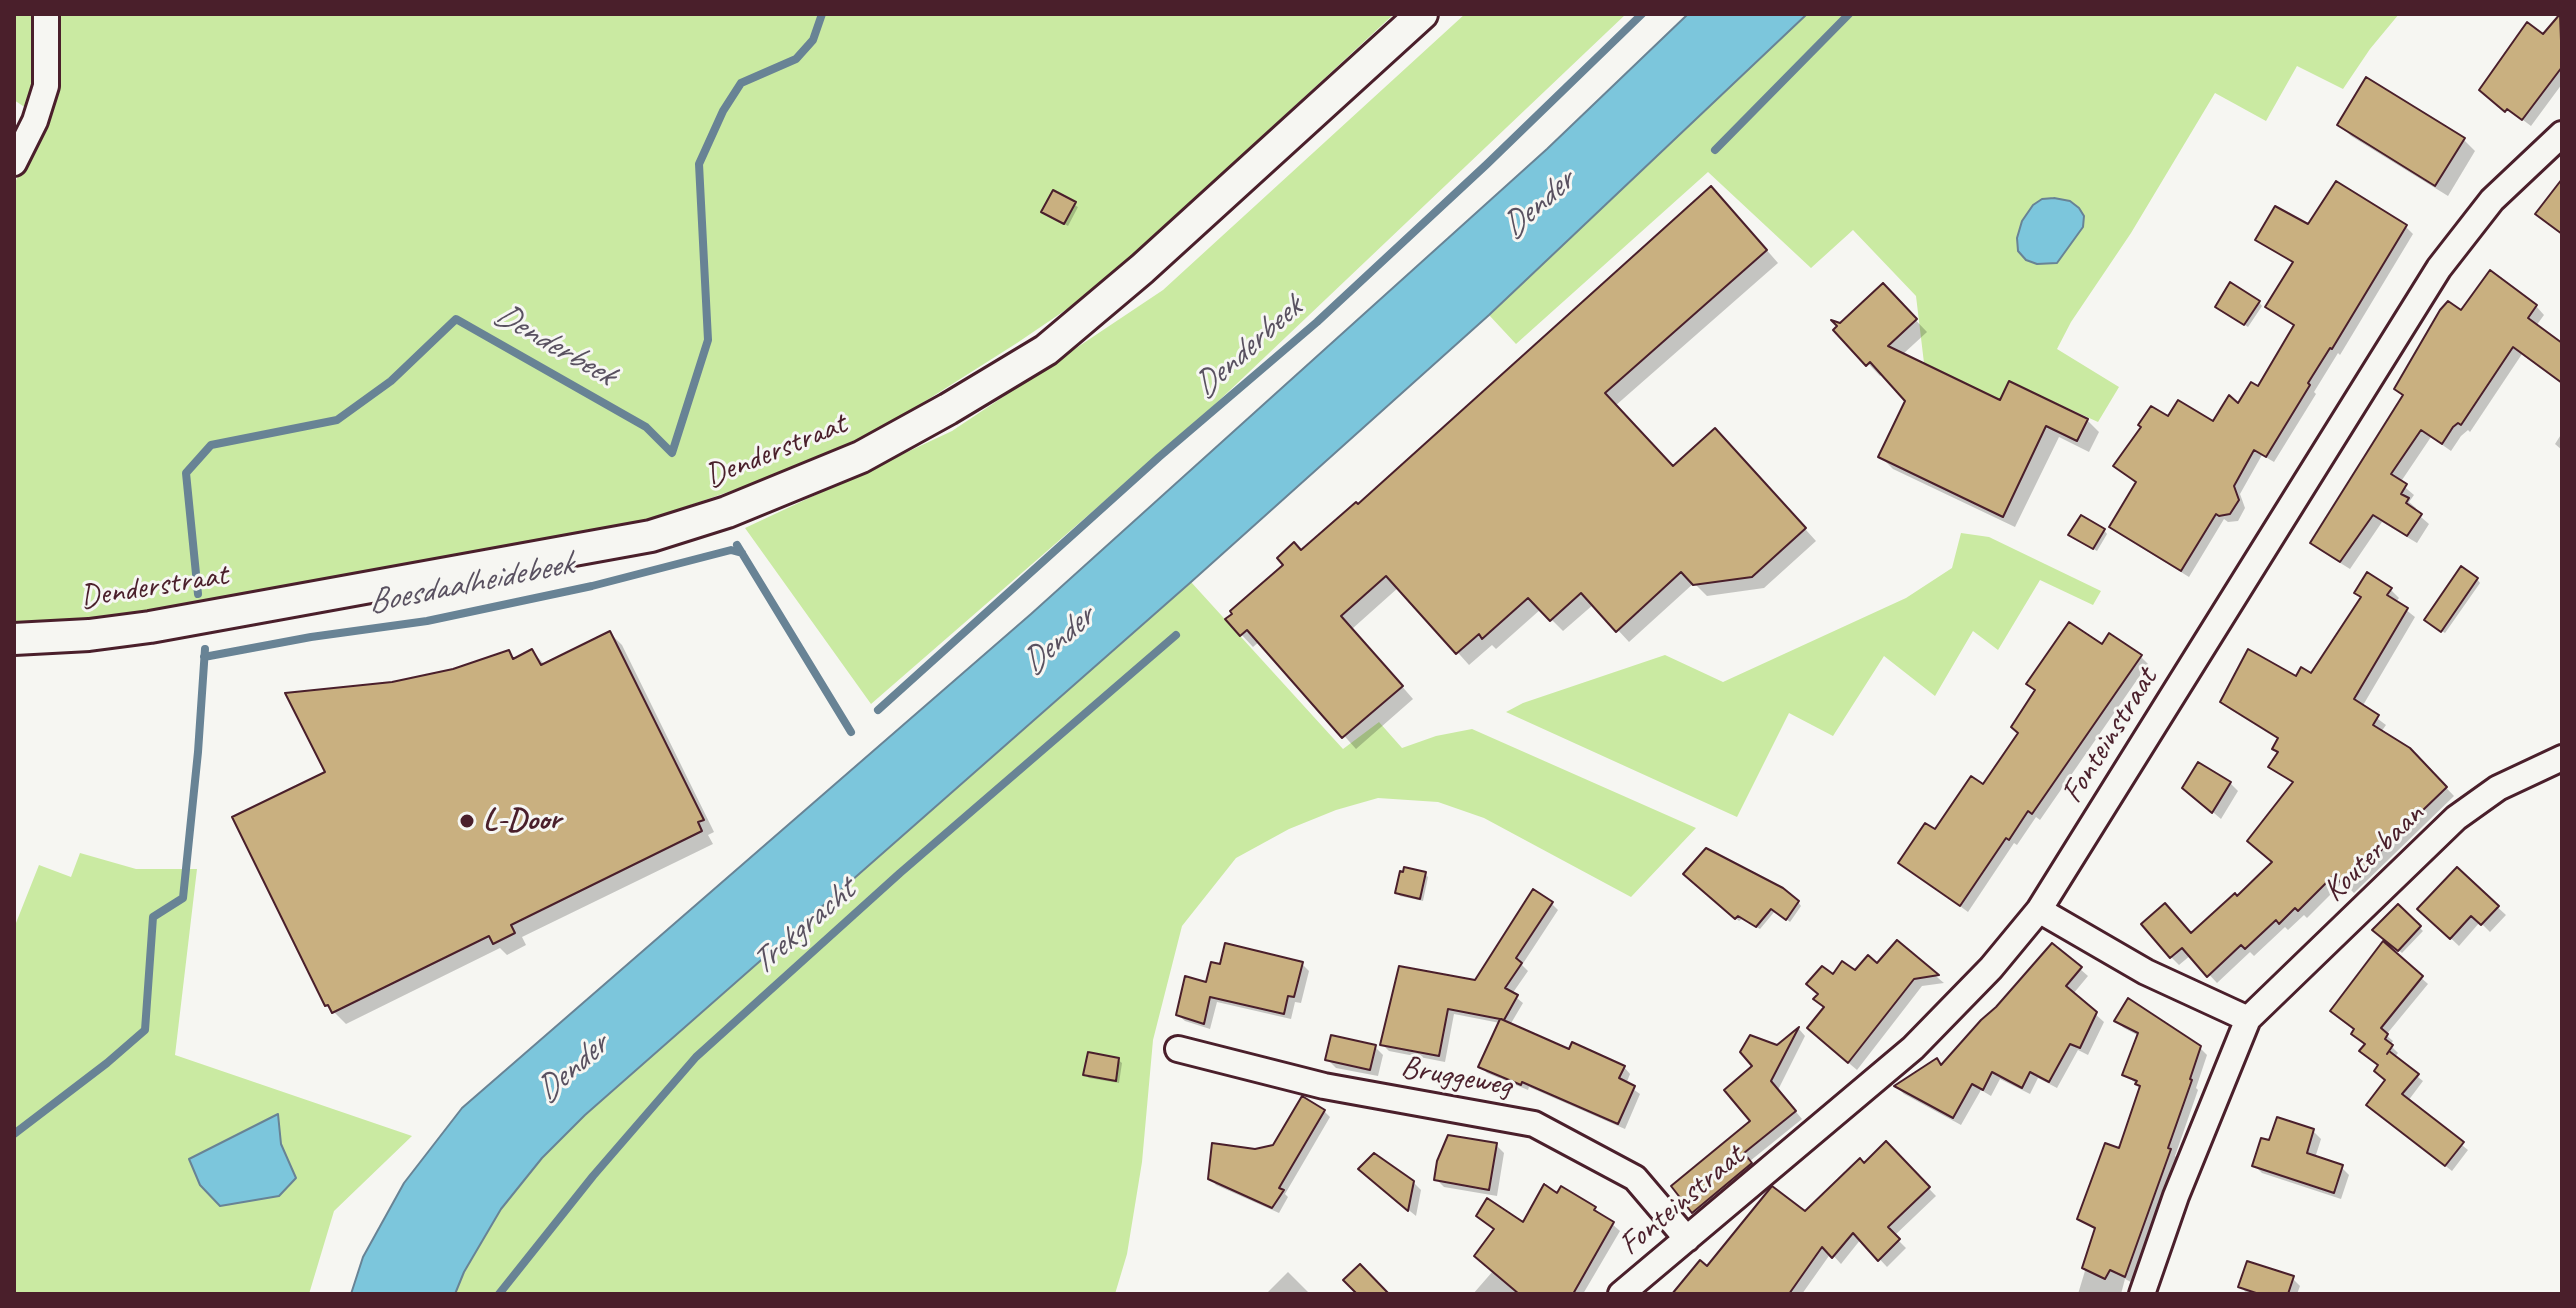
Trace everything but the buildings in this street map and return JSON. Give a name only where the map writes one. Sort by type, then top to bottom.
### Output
[{"type":"street","points":[[14,163],[35,121],[46,86],[46,14]]},
{"type":"street","name":"Denderstraat","points":[[14,639],[89,635],[150,627],[651,536],[727,512],[861,457],[1046,350],[1142,269],[1422,14]]},
{"type":"street","name":"Fonteinstraat","points":[[1621,1294],[1913,1048],[1991,968],[2039,910],[2439,268],[2492,200],[2562,134]]},
{"type":"street","name":"Kouterbaan","points":[[2142,1294],[2176,1196],[2248,1019],[2456,818],[2498,788],[2562,758]]},
{"type":"street","points":[[2039,910],[2146,972],[2248,1019]]},
{"type":"street","name":"Bruggeweg","points":[[1178,1049],[1324,1086],[1534,1124],[1635,1178],[1687,1239]]},
{"type":"green space","points":[[14,14],[40,14],[32,112],[14,100]]},
{"type":"green space","points":[[52,14],[1394,14],[1098,288],[886,426],[788,471],[645,521],[567,537],[140,613],[14,624],[14,185],[42,122]]},
{"type":"green space","points":[[1465,14],[1626,14],[1207,412],[871,704],[745,528],[952,431],[1163,290]]},
{"type":"green space","points":[[1807,14],[2399,14],[2343,89],[2297,66],[2266,121],[2215,93],[2057,349],[2119,387],[2098,422],[2010,382],[2000,400],[1924,363],[1916,296],[1853,230],[1811,268],[1708,172],[1516,344],[1489,315]]},
{"type":"green space","points":[[1961,533],[1989,537],[2101,591],[2093,605],[2040,580],[1998,650],[1973,631],[1935,696],[1884,656],[1833,736],[1789,713],[1737,817],[1506,712],[1523,703],[1665,655],[1723,682],[1906,598],[1952,568]]},
{"type":"green space","points":[[1191,582],[1343,749],[1379,722],[1402,748],[1436,736],[1472,729],[1696,828],[1631,897],[1484,818],[1438,802],[1378,798],[1336,810],[1289,829],[1236,858],[1182,926],[1153,1040],[1142,1162],[1127,1254],[1115,1294],[455,1294],[464,1272],[501,1209],[542,1158],[585,1115]]},
{"type":"green space","points":[[80,853],[136,869],[197,869],[175,1055],[412,1136],[334,1211],[309,1294],[14,1294],[14,928],[39,865],[71,877]]},
{"type":"water","name":"Dender","points":[[1688,14],[1807,14],[1489,315],[1191,582],[585,1115],[542,1158],[501,1209],[464,1272],[455,1294],[351,1294],[363,1257],[404,1183],[462,1108],[1031,614],[1547,149]]},
{"type":"water","points":[[2042,199],[2070,201],[2079,208],[2084,216],[2083,227],[2057,263],[2037,264],[2026,260],[2018,251],[2017,238],[2022,221],[2033,205]]},
{"type":"water","points":[[278,1114],[281,1144],[296,1178],[279,1196],[220,1206],[200,1185],[189,1159]]},
{"type":"waterway","name":"Denderbeek","points":[[198,594],[186,473],[211,445],[337,420],[391,381],[456,319],[646,427],[672,453],[708,340],[699,164],[723,111],[741,83],[796,59],[813,40],[822,14]]},
{"type":"waterway","name":"Denderbeek","points":[[878,710],[1159,457],[1317,322],[1642,14]]},
{"type":"waterway","name":"Trekgracht","points":[[1715,150],[1849,14]]},
{"type":"waterway","name":"Denderbeek","points":[[737,545],[851,732]]},
{"type":"waterway","name":"Boesdaalheidebeek","points":[[204,657],[311,637],[427,621],[592,586],[731,550],[742,553]]},
{"type":"waterway","name":"Trekgracht","points":[[499,1294],[593,1176],[696,1057],[900,873],[1176,635]]},
{"type":"waterway","name":"Denderbeek","points":[[14,1134],[145,1030],[153,917],[183,898],[205,649]]},
{"type":"place","name":"L-Door","points":[[467,821]]}]
